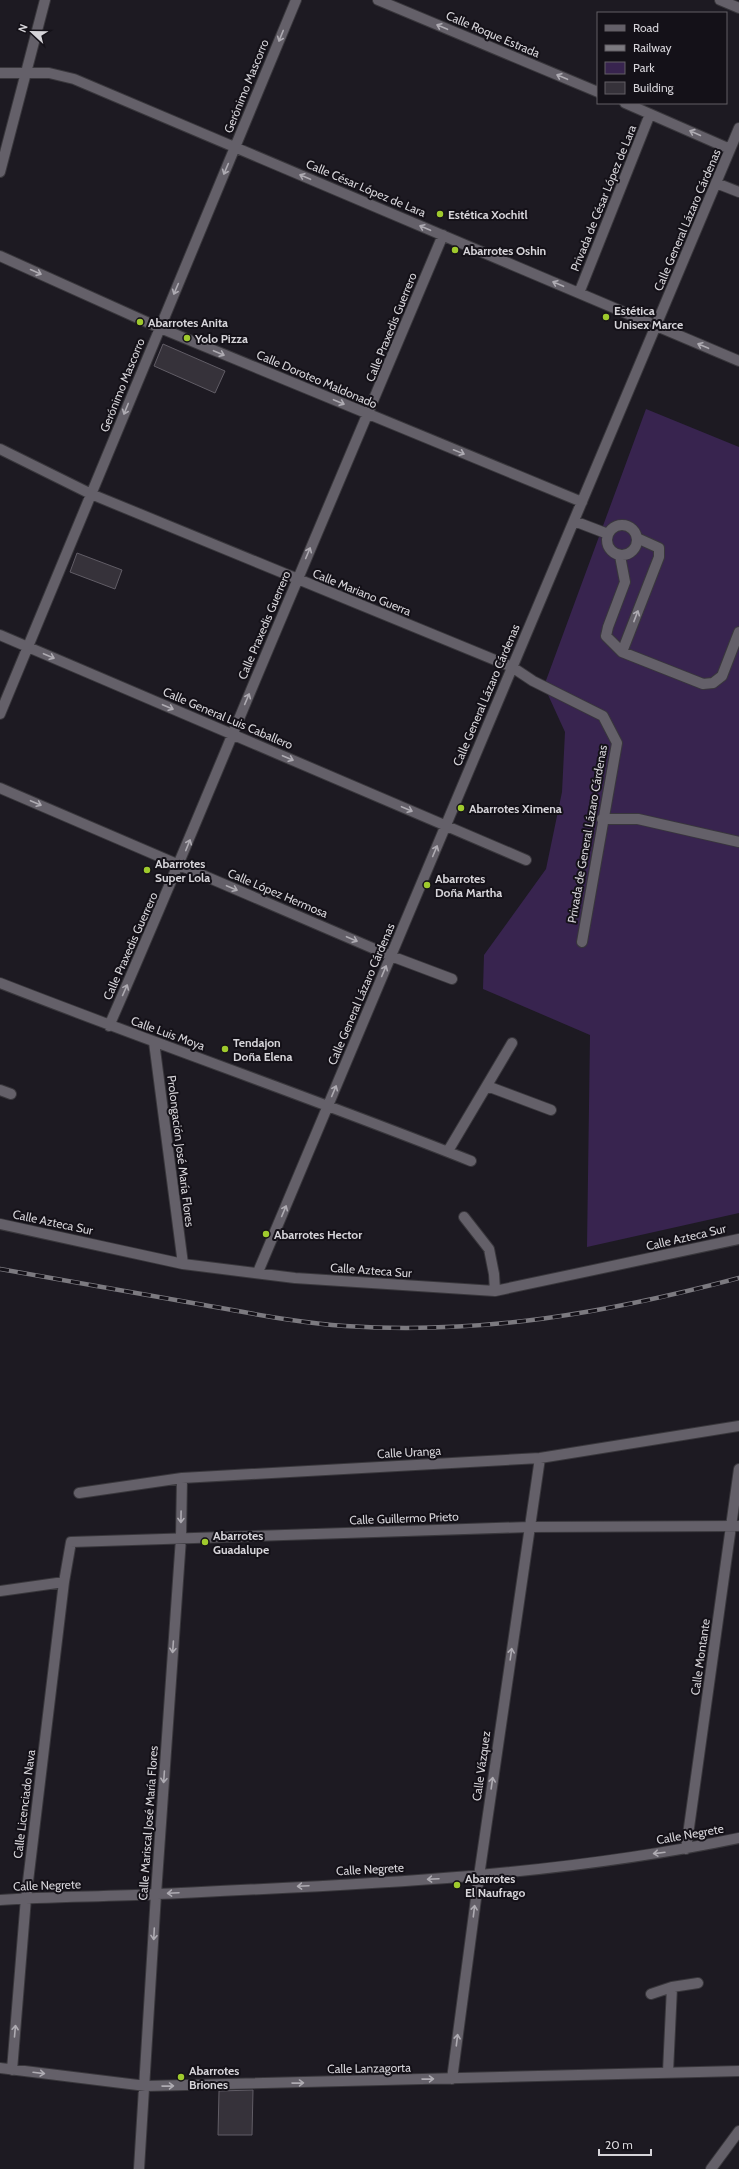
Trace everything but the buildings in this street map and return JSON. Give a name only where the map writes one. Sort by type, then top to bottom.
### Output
[{"type":"street","points":[[0,172],[45,0]]},
{"type":"street","name":"Gerónimo Mascorro","points":[[0,714],[296,0]]},
{"type":"street","name":"Calle Roque Estrada","points":[[378,0],[597,92]]},
{"type":"street","points":[[720,0],[739,8]]},
{"type":"street","name":"Calle César López de Lara","points":[[0,73],[49,73],[74,79],[739,361]]},
{"type":"street","points":[[627,104],[730,149]]},
{"type":"street","name":"Privada de César López de Lara","points":[[579,293],[650,114]]},
{"type":"street","name":"Calle General Lázaro Cárdenas","points":[[258,1272],[739,128]]},
{"type":"street","points":[[716,182],[739,192]]},
{"type":"street","name":"Calle Praxedis Guerrero","points":[[109,1026],[180,865],[297,580],[443,235]]},
{"type":"street","name":"Calle Doroteo Maldonado","points":[[0,256],[160,328],[582,502]]},
{"type":"street","name":"Calle Mariano Guerra","points":[[0,449],[91,494],[512,668]]},
{"type":"street","points":[[574,521],[608,534]]},
{"type":"street","points":[[624,525],[633,529],[637,538],[636,547],[629,554],[620,556],[611,552],[607,543],[608,534],[615,526],[624,525]]},
{"type":"street","points":[[622,652],[659,557],[659,548],[637,538]]},
{"type":"street","points":[[620,556],[625,582],[608,626],[606,636],[622,652],[703,684],[713,683],[722,676],[739,632]]},
{"type":"street","name":"Calle General Luis Caballero","points":[[0,635],[526,860]]},
{"type":"street","name":"Privada de General Lázaro Cárdenas","points":[[512,668],[533,681],[603,716],[617,743],[602,819],[582,942]]},
{"type":"street","name":"Calle López Hermosa","points":[[0,788],[391,956],[452,979]]},
{"type":"street","points":[[602,819],[638,819],[739,842]]},
{"type":"street","name":"Calle Luis Moya","points":[[0,983],[109,1026],[328,1106],[471,1161]]},
{"type":"street","name":"Prolongación José María Flores","points":[[154,1042],[183,1264]]},
{"type":"street","points":[[448,1152],[512,1043]]},
{"type":"street","points":[[487,1086],[551,1110]]},
{"type":"street","points":[[0,1090],[10,1094]]},
{"type":"street","points":[[464,1217],[489,1249],[494,1274],[495,1291]]},
{"type":"street","name":"Calle Azteca Sur","points":[[0,1224],[183,1264],[258,1272],[295,1278],[495,1291],[739,1239]]},
{"type":"street","name":"Calle Uranga","points":[[79,1493],[182,1478],[540,1458],[739,1426]]},
{"type":"street","name":"Calle Vázquez","points":[[452,2079],[478,1876],[540,1458]]},
{"type":"street","name":"Calle Montante","points":[[686,1849],[735,1526],[739,1469]]},
{"type":"street","name":"Calle Mariscal José María Flores","points":[[139,2169],[146,2086],[156,1894],[181,1538],[182,1478]]},
{"type":"street","name":"Calle Guillermo Prieto","points":[[71,1542],[529,1527],[735,1526]]},
{"type":"street","name":"Calle Licenciado Nava","points":[[12,2070],[26,1898],[64,1582],[71,1542]]},
{"type":"street","points":[[0,1591],[64,1582]]},
{"type":"street","name":"Calle Negrete","points":[[0,1900],[156,1894],[478,1876],[686,1849],[739,1838]]},
{"type":"street","points":[[651,1994],[672,1987],[698,1983]]},
{"type":"street","points":[[668,2072],[672,1987]]},
{"type":"street","name":"Calle Lanzagorta","points":[[0,2068],[146,2086],[739,2071]]},
{"type":"street","points":[[711,2169],[739,2131]]},
{"type":"green space","points":[[646,409],[739,447],[739,1213],[587,1247],[590,1035],[483,989],[484,955],[546,869],[562,792],[565,732],[544,686]]},
{"type":"railway","points":[[0,1269],[292,1320],[327,1325],[396,1328],[495,1324],[544,1318],[641,1302],[739,1278]]},
{"type":"place","name":"Estética Xochitl","points":[[440,214]]},
{"type":"place","name":"Abarrotes Oshin","points":[[455,250]]},
{"type":"place","name":"Estética Unisex Marce","points":[[606,317]]},
{"type":"place","name":"Abarrotes Anita","points":[[140,322]]},
{"type":"place","name":"Yolo Pizza","points":[[187,338]]},
{"type":"place","name":"Abarrotes Ximena","points":[[461,808]]},
{"type":"place","name":"Abarrotes Super Lola","points":[[147,870]]},
{"type":"place","name":"Abarrotes Doña Martha","points":[[427,885]]},
{"type":"place","name":"Tendajon Doña Elena","points":[[225,1049]]},
{"type":"place","name":"Abarrotes Hector","points":[[266,1234]]},
{"type":"place","name":"Abarrotes Guadalupe","points":[[205,1542]]},
{"type":"place","name":"Abarrotes El Naufrago","points":[[457,1885]]},
{"type":"place","name":"Abarrotes Briones","points":[[181,2077]]}]
